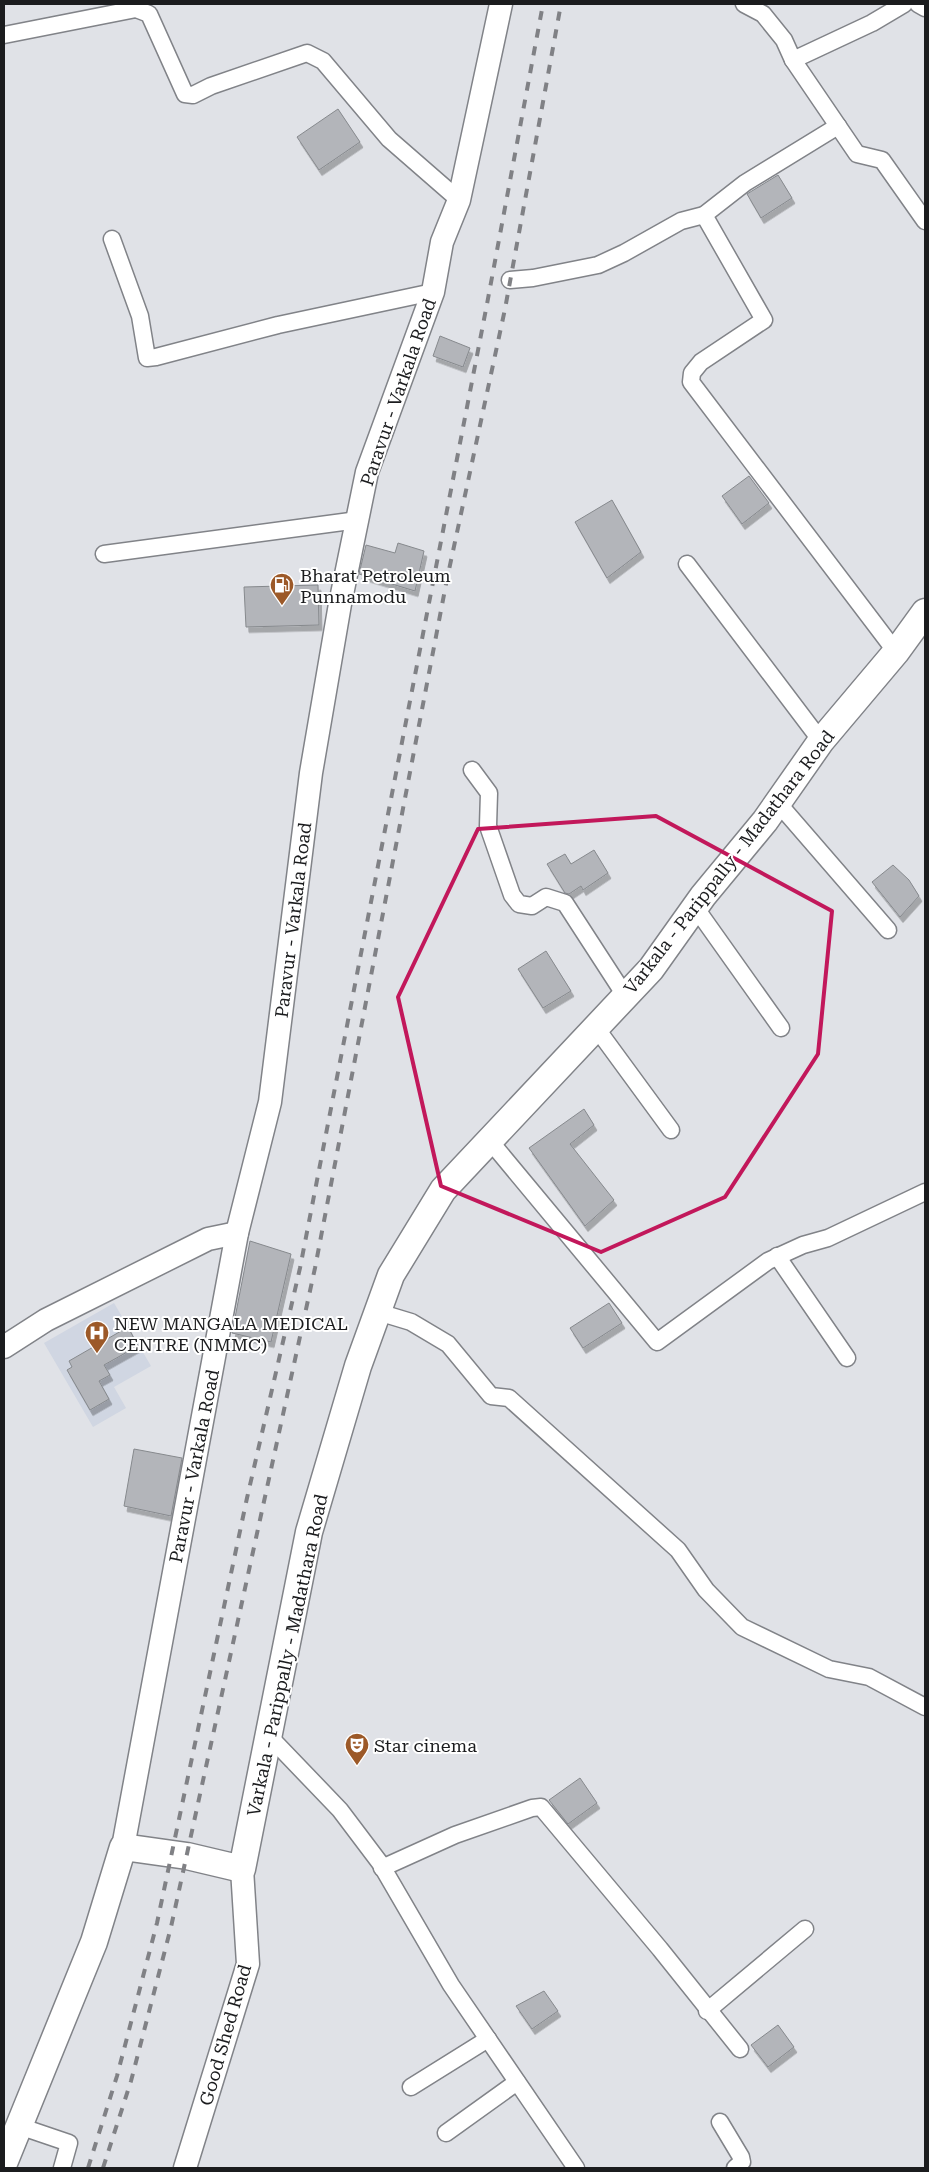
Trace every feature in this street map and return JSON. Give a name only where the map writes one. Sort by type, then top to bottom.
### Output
[{"type":"main road","name":"Paravur - Varkala Road","points":[[123,1847],[237,1233],[270,1102],[311,773],[340,604],[368,472],[433,292],[442,242],[460,200],[497,8]]},
{"type":"main road","name":"Varkala - Parippally - Madathara Road","points":[[242,1869],[309,1532],[358,1366],[391,1275],[443,1190],[652,969],[696,907],[778,802],[822,741],[896,652],[925,612]]},
{"type":"main road","points":[[4,1348],[46,1320],[208,1239],[237,1233]]},
{"type":"main road","points":[[4,2163],[94,1942],[123,1847],[186,1856],[242,1869]]},
{"type":"main road","name":"Good Shed Road","points":[[185,2168],[248,1964],[242,1869]]},
{"type":"street","points":[[744,4],[763,14],[784,40],[793,60],[857,154],[882,160],[925,221]]},
{"type":"street","points":[[793,60],[872,23],[904,4]]},
{"type":"street","points":[[918,4],[925,8]]},
{"type":"street","points":[[4,35],[136,9],[149,14],[185,94],[194,95],[211,86],[307,52],[323,61],[389,139],[460,200]]},
{"type":"street","points":[[510,280],[533,278],[598,265],[681,221],[704,214],[745,183],[838,126]]},
{"type":"street","points":[[704,214],[764,320],[701,362],[692,373],[691,382],[896,652]]},
{"type":"street","points":[[112,239],[140,316],[147,358],[278,325],[433,292]]},
{"type":"street","points":[[104,554],[358,520]]},
{"type":"street","points":[[687,564],[822,741]]},
{"type":"street","points":[[472,770],[489,793],[488,826],[512,895],[519,904],[532,906],[546,897],[565,903],[626,997]]},
{"type":"street","points":[[778,802],[888,930]]},
{"type":"street","points":[[696,907],[781,1028]]},
{"type":"street","points":[[597,1029],[671,1130]]},
{"type":"street","points":[[490,1141],[657,1342],[754,1270],[777,1256],[803,1244],[828,1238],[925,1192]]},
{"type":"street","points":[[777,1256],[848,1358]]},
{"type":"street","points":[[378,1312],[411,1322],[448,1344],[491,1396],[509,1398],[678,1550],[706,1590],[742,1627],[829,1669],[868,1677],[925,1706]]},
{"type":"street","points":[[269,1736],[340,1810],[382,1868],[451,1985],[576,2168]]},
{"type":"street","points":[[382,1868],[455,1835],[532,1808],[540,1807],[660,1949],[707,2011],[740,2049]]},
{"type":"street","points":[[707,2011],[805,1929]]},
{"type":"street","points":[[411,2087],[488,2039]]},
{"type":"street","points":[[446,2134],[516,2082]]},
{"type":"street","points":[[720,2122],[742,2157],[742,2162],[736,2168]]},
{"type":"street","points":[[19,2126],[69,2143],[62,2168]]},
{"type":"highlighted area","points":[[656,816],[832,911],[818,1054],[725,1197],[601,1252],[441,1186],[398,997],[478,829]]},
{"type":"shaded area","name":"NEW MANGALA MEDICAL CENTRE (NMMC)","points":[[114,1303],[151,1366],[114,1387],[126,1408],[93,1427],[44,1343]]},
{"type":"building","points":[[338,109],[360,142],[319,170],[297,137]]},
{"type":"building","points":[[778,175],[792,198],[761,218],[747,194]]},
{"type":"building","points":[[440,336],[470,348],[463,367],[433,356]]},
{"type":"building","points":[[749,476],[769,503],[742,524],[722,496]]},
{"type":"building","points":[[612,500],[641,552],[607,578],[575,522]]},
{"type":"building","points":[[398,543],[424,551],[415,591],[359,574],[366,545],[395,553]]},
{"type":"building","name":"Bharat Petroleum Punnamodu","points":[[318,585],[319,625],[246,627],[244,587]]},
{"type":"building","points":[[594,850],[608,873],[583,890],[581,886],[569,894],[565,893],[547,864],[565,854],[571,864]]},
{"type":"building","points":[[893,865],[909,880],[919,896],[900,917],[872,882]]},
{"type":"building","points":[[546,951],[571,991],[543,1008],[518,969]]},
{"type":"building","points":[[584,1109],[594,1125],[570,1144],[614,1200],[585,1226],[529,1148]]},
{"type":"building","points":[[250,1241],[291,1254],[271,1342],[232,1333]]},
{"type":"building","points":[[609,1303],[622,1323],[583,1348],[570,1328]]},
{"type":"building","name":"NEW MANGALA MEDICAL CENTRE (NMMC)","points":[[128,1327],[138,1346],[104,1365],[110,1375],[99,1381],[109,1399],[90,1410],[67,1370],[72,1367],[69,1361]]},
{"type":"building","points":[[134,1449],[182,1458],[171,1516],[124,1506]]},
{"type":"building","points":[[580,1778],[597,1803],[568,1824],[549,1800]]},
{"type":"building","points":[[544,1991],[558,2011],[532,2029],[516,2006]]},
{"type":"building","points":[[778,2025],[794,2047],[768,2067],[751,2045]]},
{"type":"railway","points":[[88,2168],[117,2076],[157,1923],[247,1498],[300,1268],[487,304],[543,4]]},
{"type":"railway","points":[[103,2168],[131,2081],[171,1927],[315,1268],[447,579],[505,309],[561,4]]},
{"type":"place","name":"Bharat Petroleum Punnamodu","points":[[282,606]]},
{"type":"place","name":"NEW MANGALA MEDICAL CENTRE (NMMC)","points":[[97,1354]]},
{"type":"place","name":"Star cinema","points":[[357,1766]]}]
